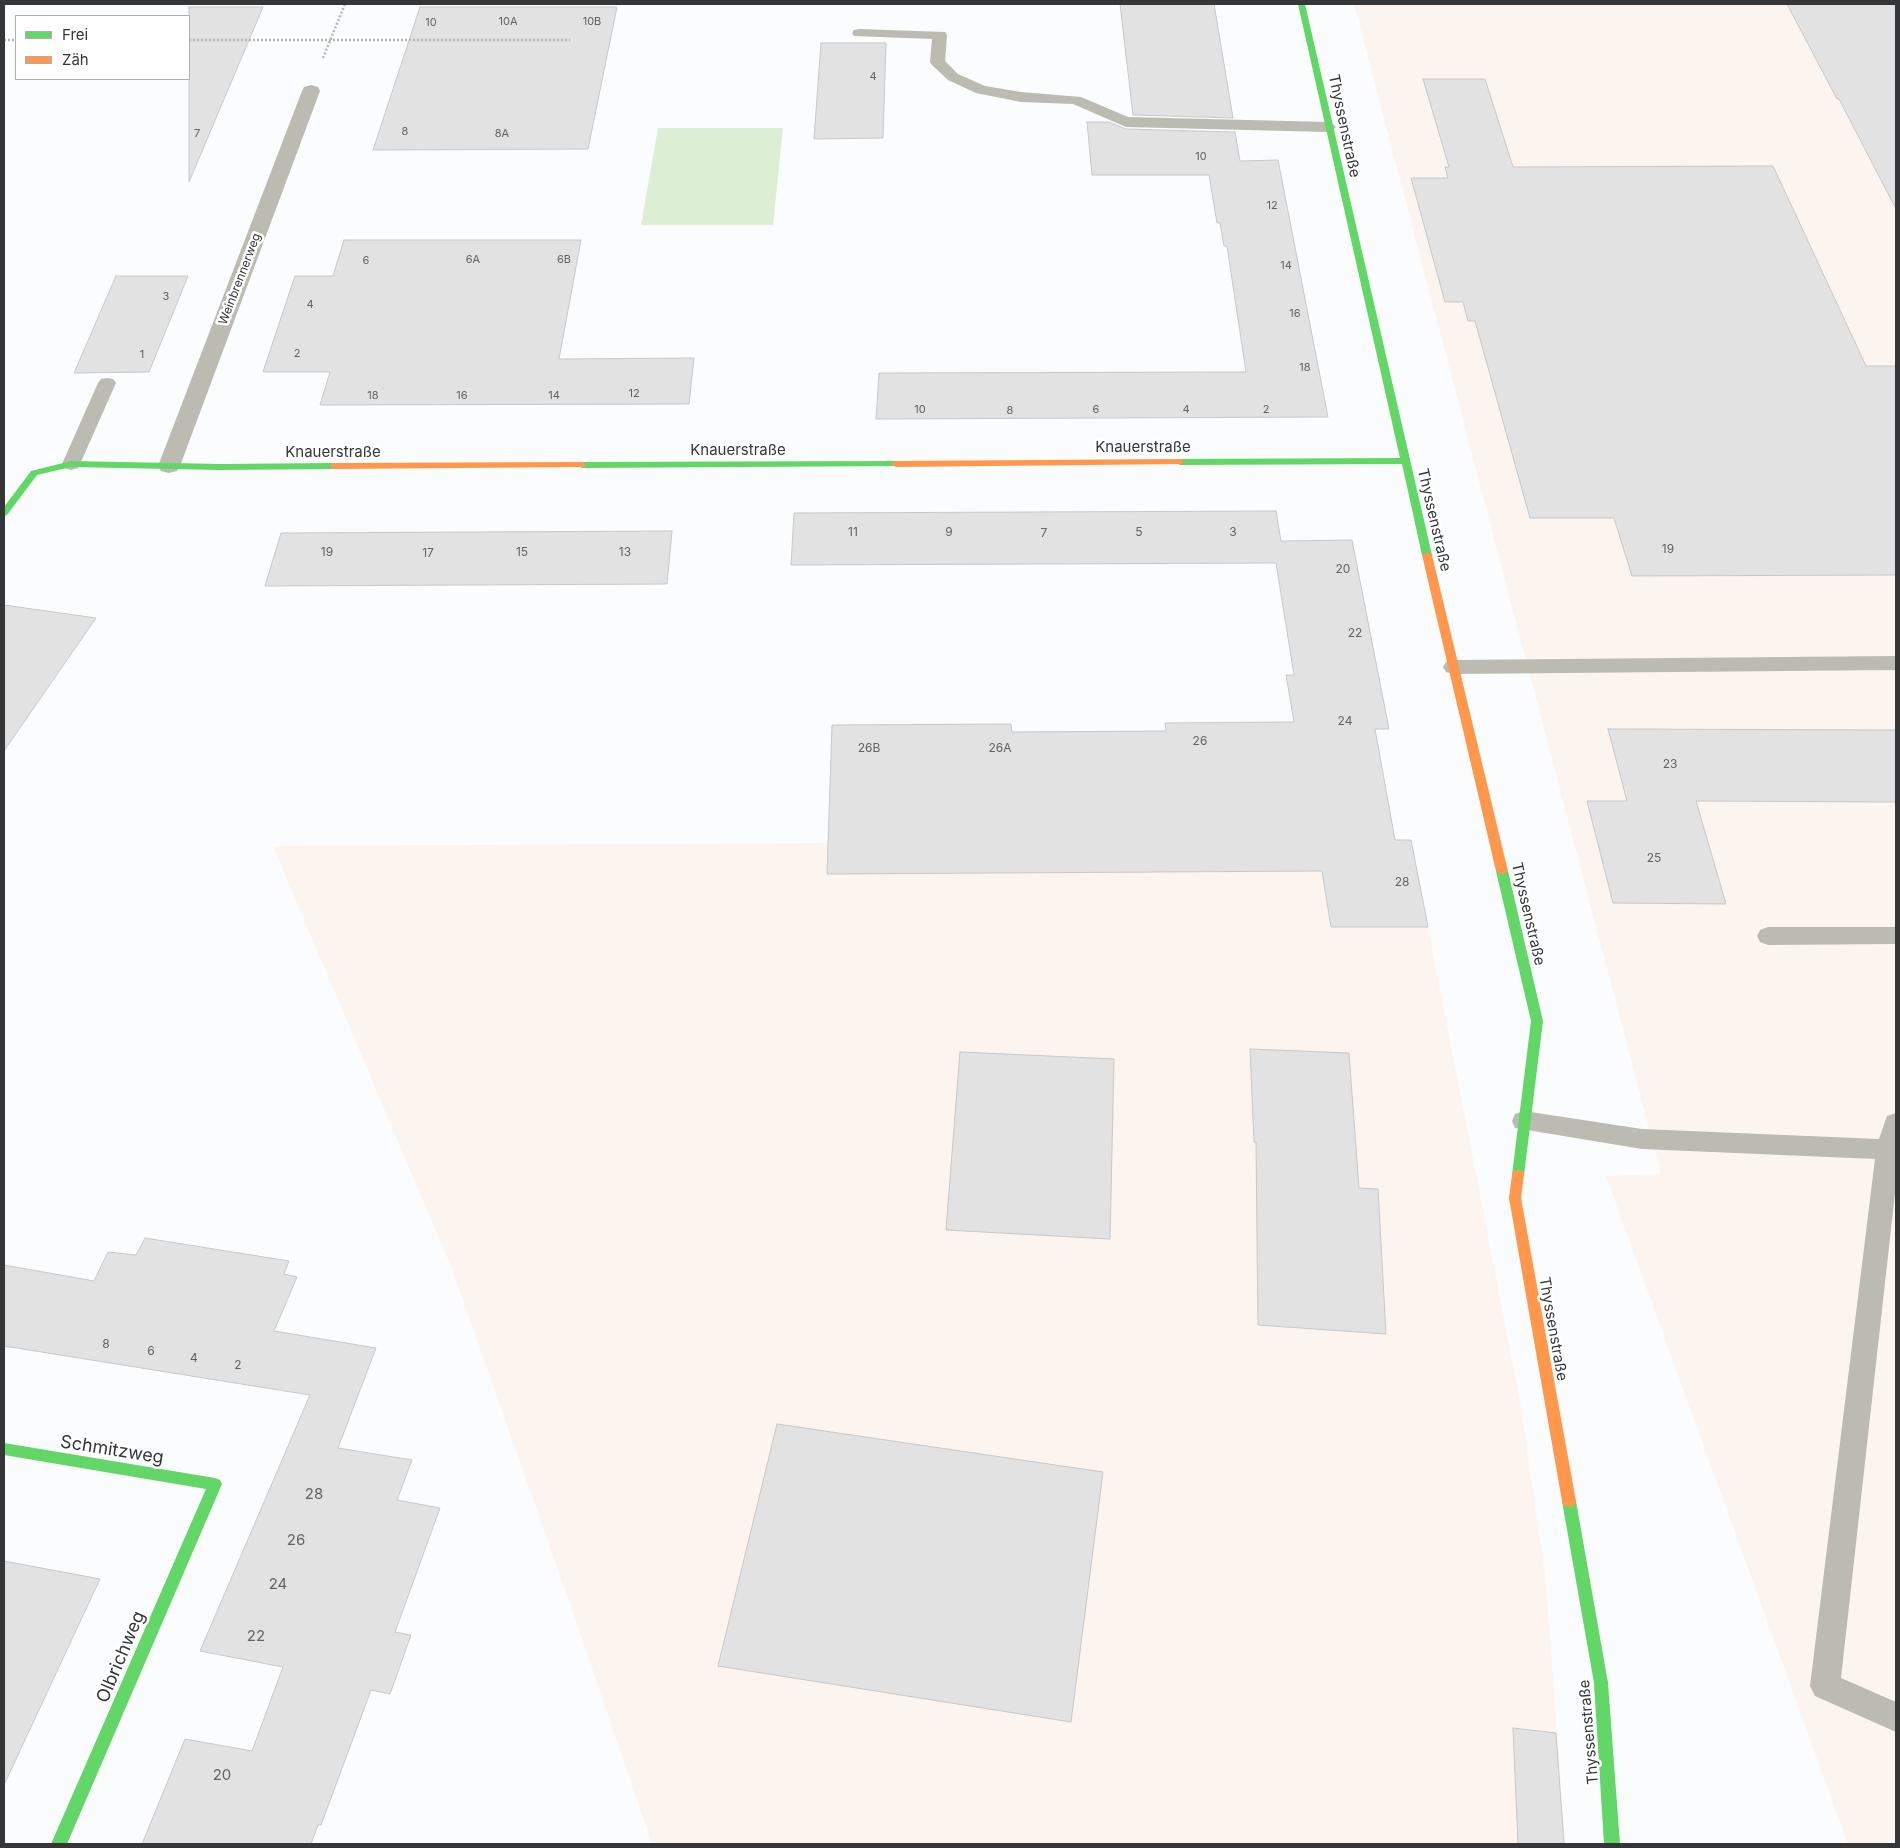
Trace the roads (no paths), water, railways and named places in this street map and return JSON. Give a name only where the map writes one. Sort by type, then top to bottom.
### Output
[{"type":"street","name":"Thyssenstraße","points":[[1301,4],[1405,461],[1537,1021],[1515,1198],[1601,1683],[1612,1844]]},
{"type":"street","name":"Weinbrennerweg","points":[[168,466],[312,91]]},
{"type":"street","name":"Knauerstraße","points":[[4,513],[34,473],[71,464],[168,466],[1405,461]]},
{"type":"street","name":"Schmitzweg","points":[[4,1449],[215,1484]]},
{"type":"street","name":"Olbrichweg","points":[[59,1844],[215,1484]]},
{"type":"lane","points":[[859,33],[940,35],[937,62],[953,77],[981,90],[1021,97],[1076,100],[1126,122],[1328,127]]},
{"type":"lane","points":[[71,464],[107,384]]},
{"type":"lane","points":[[1453,667],[1896,663]]},
{"type":"lane","points":[[1768,936],[1896,936]]},
{"type":"lane","points":[[1524,1121],[1642,1139],[1888,1150]]},
{"type":"lane","points":[[1896,1123],[1888,1150],[1825,1686],[1896,1718]]}]
